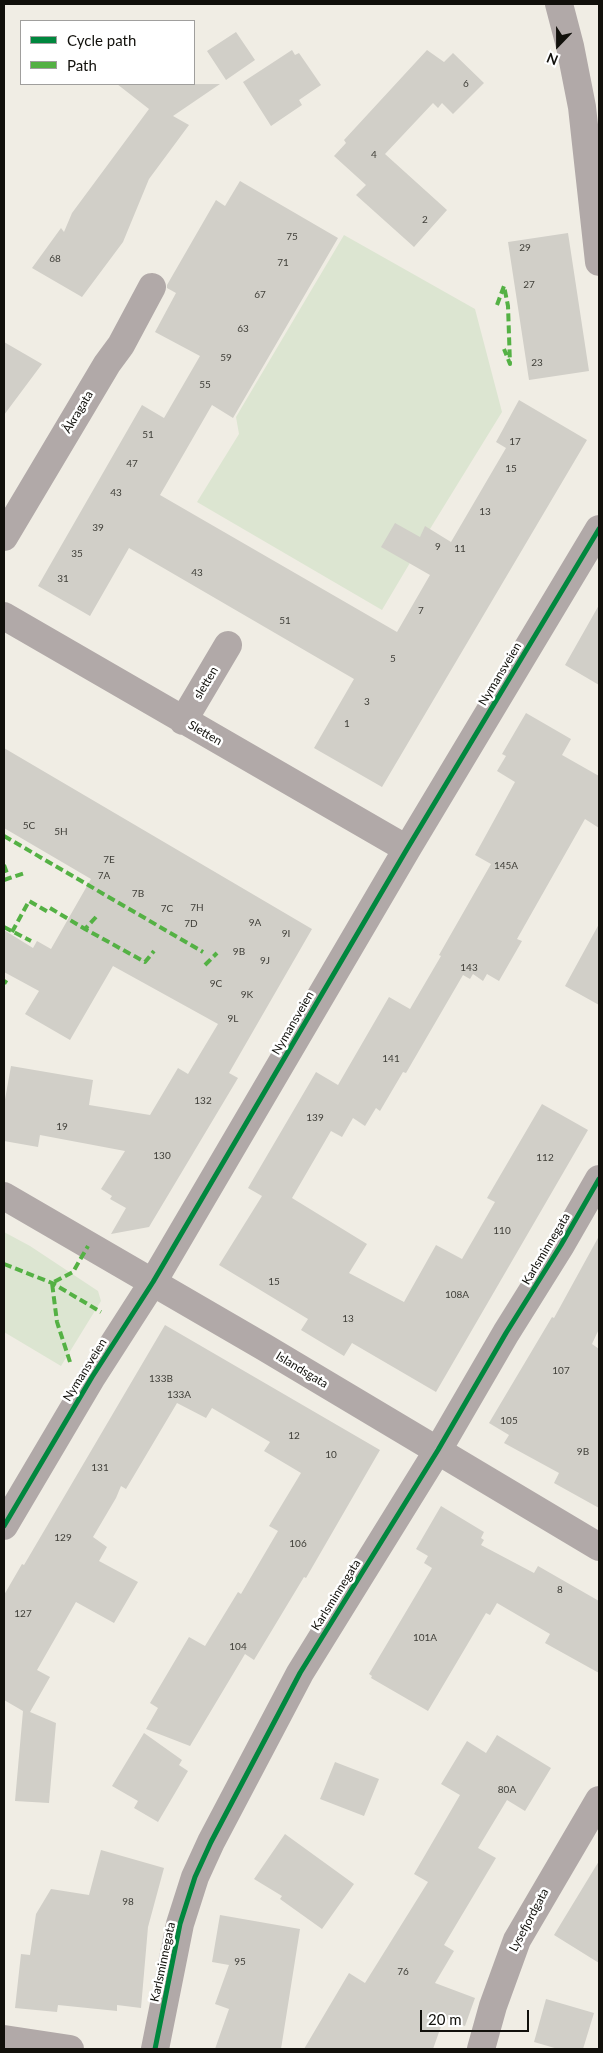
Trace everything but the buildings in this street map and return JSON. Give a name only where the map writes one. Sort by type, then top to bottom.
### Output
[{"type":"street","points":[[559,4],[570,46],[582,107],[599,262]]},
{"type":"street","name":"Åkragata","points":[[4,537],[120,345],[152,287]]},
{"type":"street","name":"Nymansveien","points":[[5,1522],[92,1377],[152,1282],[406,849],[599,529]]},
{"type":"street","name":"Sletten","points":[[4,616],[406,849]]},
{"type":"street","name":"sletten","points":[[184,720],[228,646]]},
{"type":"street","name":"Karlsminnegata","points":[[155,2049],[180,1924],[195,1877],[210,1842],[300,1672],[438,1450],[599,1179]]},
{"type":"street","name":"Islandsgata","points":[[4,1196],[438,1450],[599,1547]]},
{"type":"street","name":"Lysefjordgata","points":[[481,2049],[516,1940],[599,1800]]},
{"type":"street","points":[[4,2039],[70,2049]]},
{"type":"green space","points":[[344,235],[475,309],[502,412],[382,610],[197,502],[239,434],[236,417]]},
{"type":"green space","points":[[4,1232],[30,1246],[98,1291],[101,1301],[61,1366],[4,1332]]},
{"type":"marked path","points":[[497,305],[504,286],[508,306],[510,364],[504,349]]},
{"type":"marked path","points":[[4,836],[203,952]]},
{"type":"marked path","points":[[4,865],[9,879]]},
{"type":"marked path","points":[[4,880],[25,873]]},
{"type":"marked path","points":[[12,932],[29,901],[48,912]]},
{"type":"marked path","points":[[50,908],[85,929]]},
{"type":"marked path","points":[[96,917],[85,929],[145,962],[154,951]]},
{"type":"marked path","points":[[4,927],[31,941]]},
{"type":"marked path","points":[[205,965],[217,953]]},
{"type":"marked path","points":[[70,1362],[57,1322],[52,1283],[73,1272],[88,1246]]},
{"type":"marked path","points":[[4,1264],[52,1283],[101,1312]]},
{"type":"cycle path","points":[[4,1526],[92,1377],[153,1282],[407,849],[599,529]]},
{"type":"cycle path","points":[[155,2049],[180,1924],[195,1877],[211,1842],[300,1673],[438,1450],[599,1179]]}]
